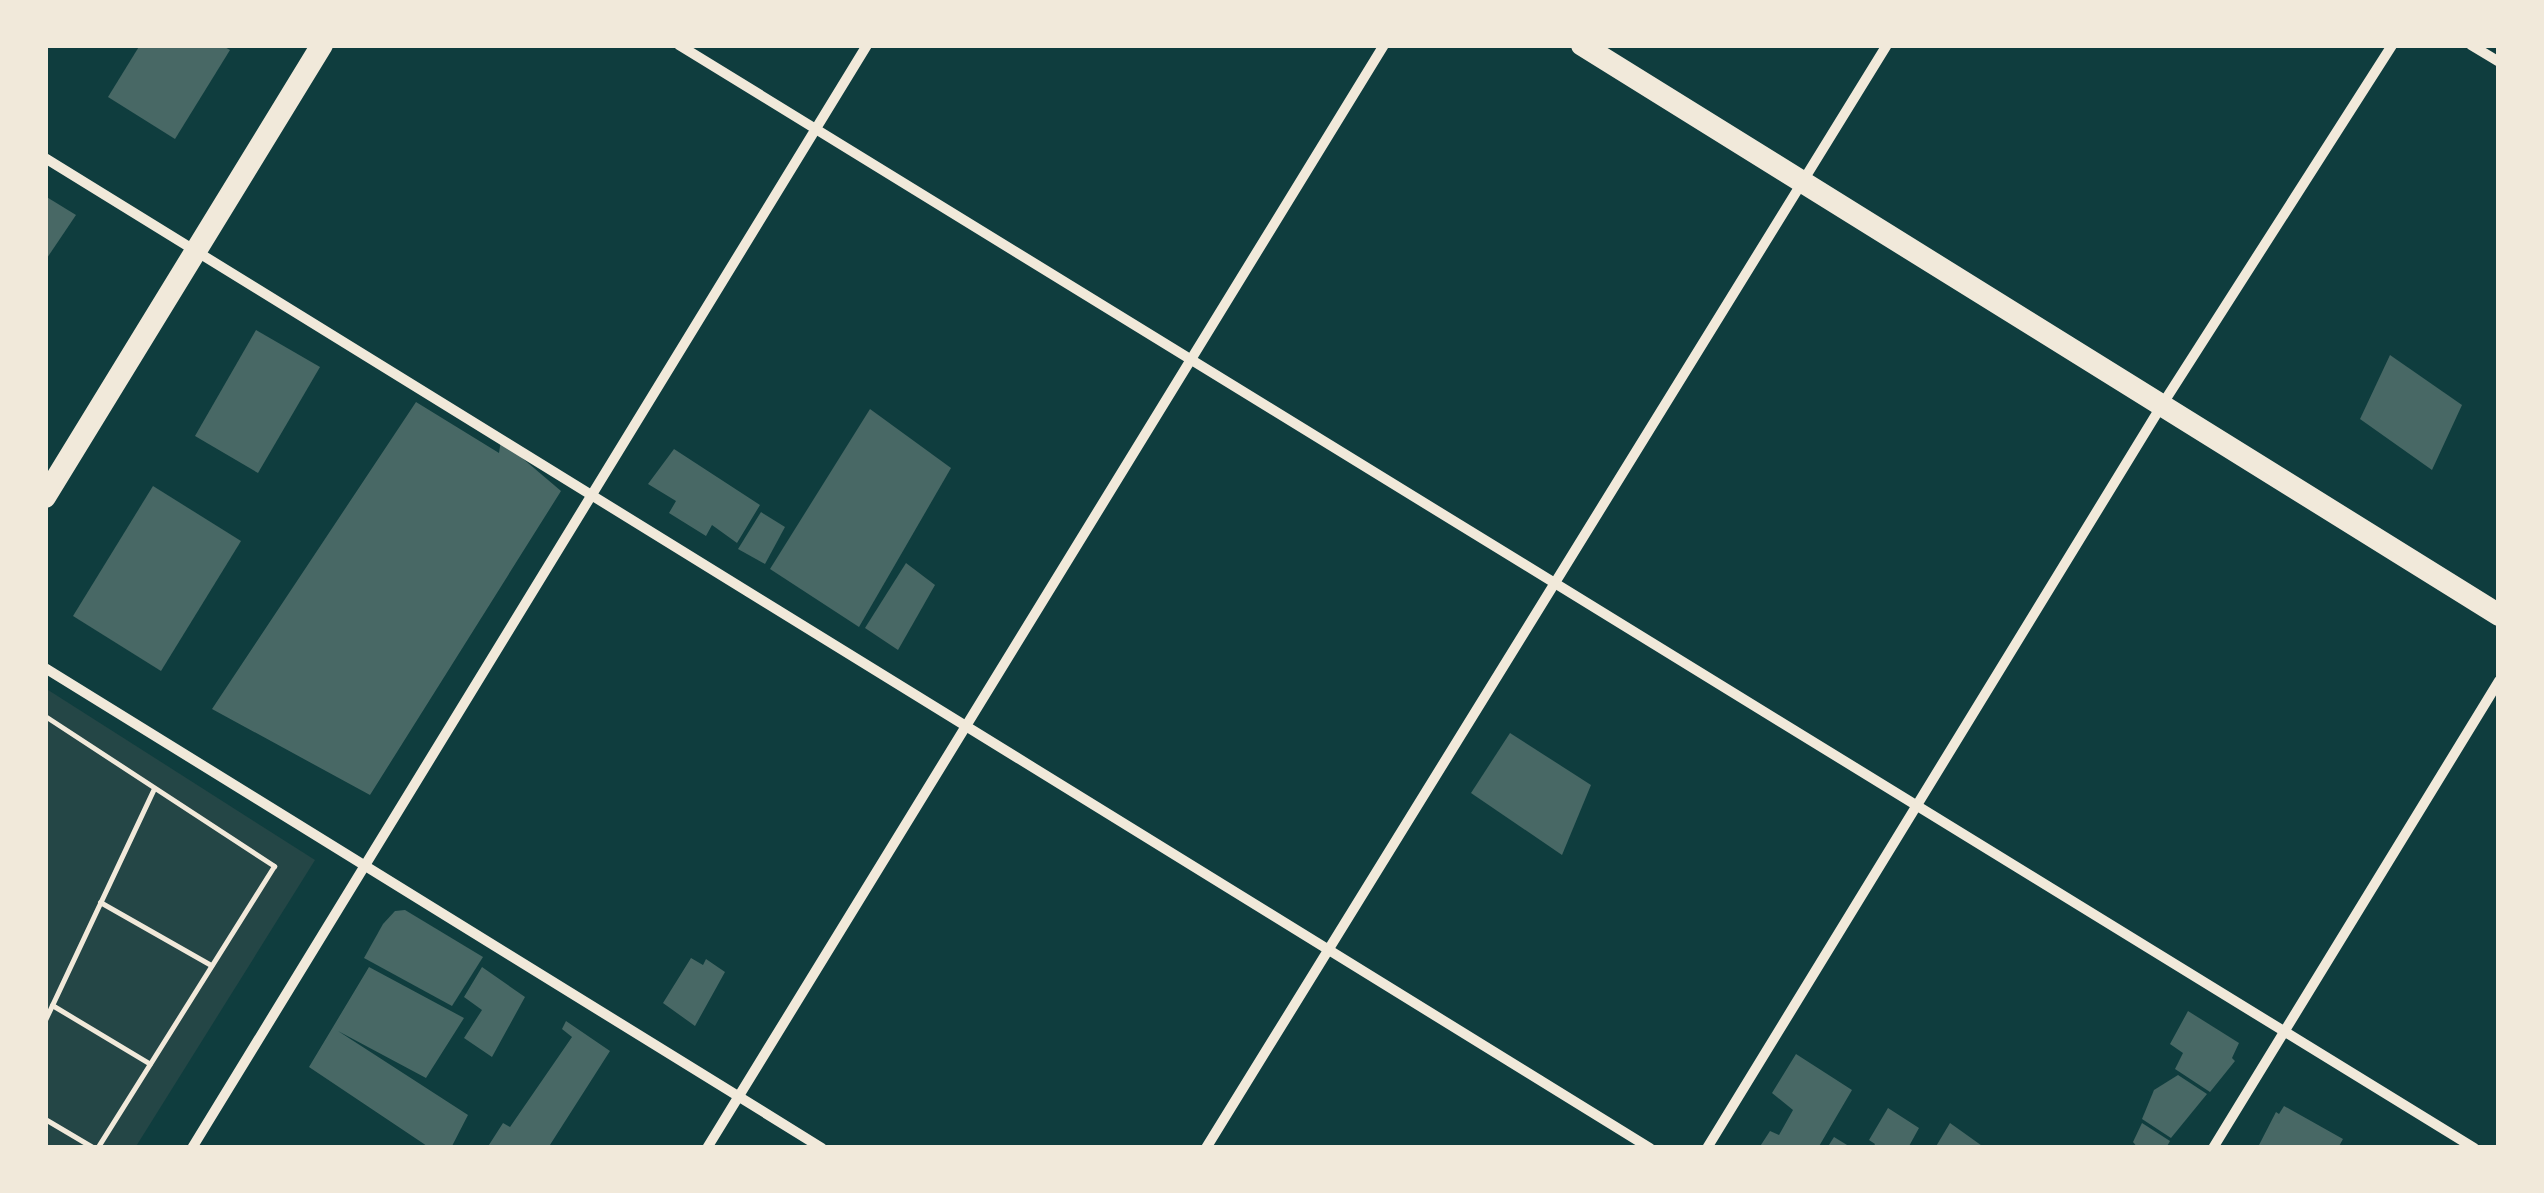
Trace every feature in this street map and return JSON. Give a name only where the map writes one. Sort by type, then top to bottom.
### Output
[{"type":"main road","points":[[45,497],[322,45]]},
{"type":"main road","points":[[1582,45],[2499,615]]},
{"type":"street","points":[[679,45],[2474,1148]]},
{"type":"street","points":[[192,1148],[866,45]]},
{"type":"street","points":[[707,1148],[1384,45]]},
{"type":"street","points":[[1206,1148],[1888,45]]},
{"type":"street","points":[[1707,1148],[2162,405],[2392,45]]},
{"type":"street","points":[[2471,45],[2499,62]]},
{"type":"street","points":[[45,158],[1650,1148]]},
{"type":"street","points":[[45,668],[822,1148]]},
{"type":"street","points":[[2213,1148],[2499,680]]},
{"type":"path","points":[[45,716],[274,866],[95,1148],[45,1119]]},
{"type":"path","points":[[45,1020],[154,788]]},
{"type":"path","points":[[100,902],[212,966]]},
{"type":"path","points":[[52,1005],[150,1064]]},
{"type":"shaded area","points":[[45,688],[315,860],[135,1148],[45,1148]]},
{"type":"building","points":[[140,45],[221,45],[230,50],[175,139],[108,97]]},
{"type":"building","points":[[45,196],[76,215],[45,261]]},
{"type":"building","points":[[256,330],[320,367],[258,473],[195,436]]},
{"type":"building","points":[[2390,355],[2462,405],[2432,470],[2360,419]]},
{"type":"building","points":[[416,402],[499,453],[501,440],[561,491],[370,795],[212,709]]},
{"type":"building","points":[[870,409],[951,468],[859,627],[770,569]]},
{"type":"building","points":[[674,449],[760,505],[737,543],[712,525],[706,536],[669,513],[676,501],[648,484]]},
{"type":"building","points":[[153,486],[241,541],[161,671],[73,616]]},
{"type":"building","points":[[761,512],[785,527],[765,564],[738,549]]},
{"type":"building","points":[[906,563],[935,585],[898,650],[865,628]]},
{"type":"building","points":[[1510,733],[1591,785],[1562,855],[1471,793]]},
{"type":"building","points":[[405,910],[483,957],[452,1006],[364,958],[383,924],[395,911]]},
{"type":"building","points":[[691,958],[703,965],[706,959],[725,972],[695,1026],[663,1003]]},
{"type":"building","points":[[369,967],[464,1018],[426,1078],[338,1031],[468,1115],[451,1148],[430,1148],[309,1067]]},
{"type":"building","points":[[482,967],[525,997],[492,1057],[464,1038],[482,1010],[464,997]]},
{"type":"building","points":[[2188,1011],[2239,1043],[2232,1058],[2235,1061],[2210,1092],[2175,1069],[2183,1053],[2170,1044]]},
{"type":"building","points":[[566,1021],[610,1051],[548,1148],[487,1148],[503,1123],[510,1127],[572,1037],[562,1029]]},
{"type":"building","points":[[1796,1054],[1852,1090],[1818,1148],[1759,1148],[1770,1131],[1779,1135],[1793,1110],[1772,1093]]},
{"type":"building","points":[[2178,1075],[2207,1094],[2171,1138],[2142,1119],[2154,1090]]},
{"type":"building","points":[[2284,1106],[2343,1139],[2338,1148],[2259,1145],[2276,1112],[2279,1114]]},
{"type":"building","points":[[1888,1108],[1919,1128],[1908,1148],[1873,1148],[1875,1144],[1869,1140]]},
{"type":"building","points":[[1950,1123],[1985,1148],[1935,1148]]},
{"type":"building","points":[[2142,1123],[2170,1141],[2166,1148],[2138,1148],[2133,1142]]},
{"type":"building","points":[[1834,1137],[1852,1148],[1827,1148]]}]
